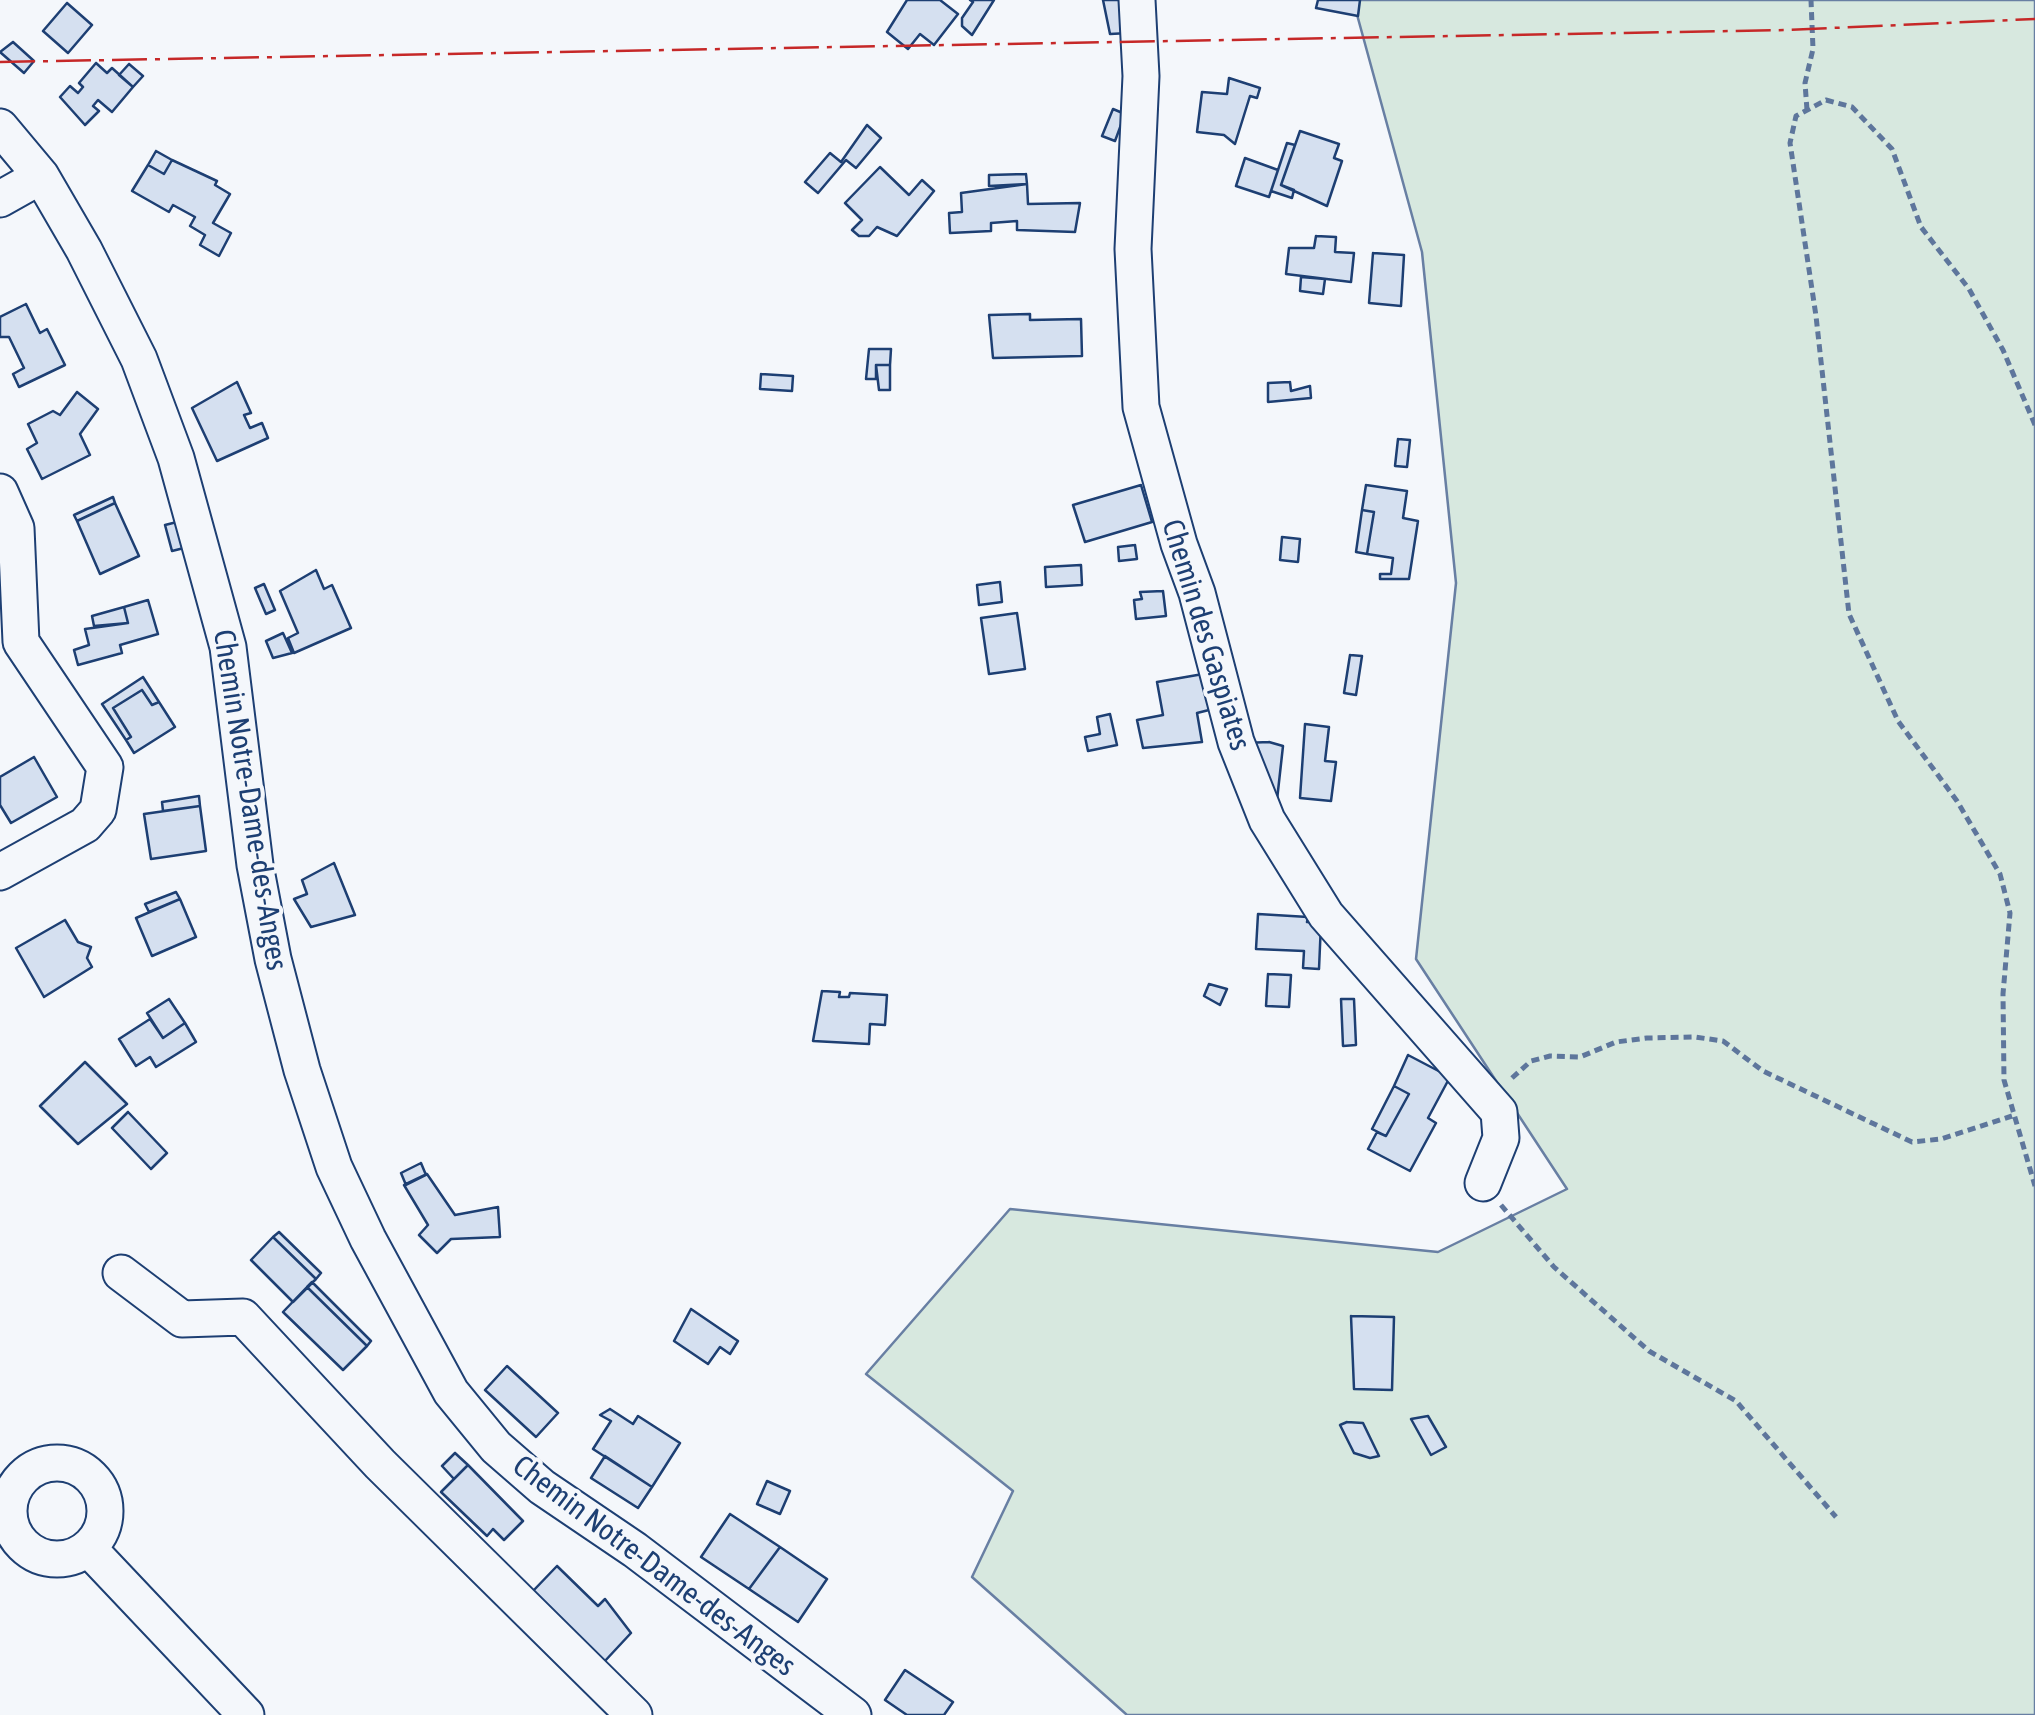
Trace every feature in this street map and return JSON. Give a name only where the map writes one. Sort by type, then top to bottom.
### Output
[{"type":"street","name":"Chemin des Gaspiates","points":[[1137,0],[1141,76],[1133,249],[1140,407],[1178,544],[1198,593],[1236,742],[1267,820],[1326,915],[1493,1101]]},
{"type":"street","name":"Chemin Notre-Dame-des-Anges","points":[[0,126],[41,176],[139,359],[202,542],[228,647],[254,864],[302,1070],[334,1166],[368,1239],[450,1392],[496,1447],[542,1487],[635,1550],[853,1715]]},
{"type":"street","points":[[0,200],[41,176]]},
{"type":"street","points":[[0,492],[16,528],[21,642],[104,767],[98,810],[84,824],[0,872]]},
{"type":"street","points":[[1483,1184],[1502,1128],[1493,1101]]},
{"type":"street","points":[[122,1273],[182,1318],[243,1317],[380,1464],[634,1715]]},
{"type":"street","points":[[89,1549],[246,1715]]},
{"type":"path","points":[[1807,110],[1811,0]]},
{"type":"path","points":[[2035,425],[2003,350],[1970,288],[1921,227],[1892,148],[1852,107],[1826,100],[1796,116],[1790,143],[1816,316],[1849,614],[1898,721],[1957,801],[2000,874],[2010,912],[2002,994],[2004,1080],[2035,1186]]},
{"type":"path","points":[[1493,1101],[1531,1061],[1580,1057],[1616,1042],[1696,1037],[1723,1041],[1764,1071],[1912,1142],[1941,1140],[2012,1116]]},
{"type":"path","points":[[1483,1184],[1554,1267],[1649,1351],[1736,1401],[1836,1516]]},
{"type":"shaded area","points":[[1353,0],[2035,0],[2035,1715],[1127,1715],[972,1577],[1013,1491],[866,1374],[1010,1209],[1438,1252],[1567,1189],[1416,959],[1456,583],[1422,252]]},
{"type":"building","points":[[907,0],[940,0],[958,14],[934,45],[920,34],[908,49],[887,32]]},
{"type":"building","points":[[970,0],[994,0],[972,35],[962,26],[962,18],[973,2]]},
{"type":"building","points":[[1103,0],[1125,0],[1129,33],[1110,34]]},
{"type":"building","points":[[1318,0],[1360,0],[1358,16],[1316,8]]},
{"type":"building","points":[[67,3],[92,25],[68,53],[43,31]]},
{"type":"building","points":[[13,42],[34,61],[24,73],[0,52]]},
{"type":"building","points":[[96,63],[107,73],[112,68],[133,87],[112,112],[98,100],[93,106],[99,111],[85,125],[60,97],[70,86],[78,93],[83,87],[79,83]]},
{"type":"building","points":[[129,64],[143,76],[133,87],[119,75]]},
{"type":"building","points":[[1229,78],[1260,88],[1257,98],[1250,96],[1235,144],[1224,135],[1197,132],[1202,92],[1227,94]]},
{"type":"building","points":[[1113,109],[1125,114],[1115,141],[1102,136]]},
{"type":"building","points":[[867,125],[881,138],[856,168],[846,160],[818,193],[805,182],[830,153],[841,162]]},
{"type":"building","points":[[1300,131],[1339,144],[1334,158],[1342,161],[1327,206],[1281,185]]},
{"type":"building","points":[[1287,143],[1295,145],[1281,185],[1294,190],[1292,198],[1271,191]]},
{"type":"building","points":[[156,151],[172,160],[164,174],[148,165]]},
{"type":"building","points":[[1245,158],[1278,170],[1269,197],[1236,186]]},
{"type":"building","points":[[172,160],[217,181],[215,185],[230,194],[213,223],[231,233],[219,256],[200,245],[205,235],[190,226],[195,217],[173,205],[169,212],[132,191],[148,165],[164,174]]},
{"type":"building","points":[[880,167],[909,195],[922,180],[934,191],[897,236],[877,227],[869,236],[859,236],[852,230],[862,220],[845,203]]},
{"type":"building","points":[[1026,174],[1027,184],[989,186],[989,175]]},
{"type":"building","points":[[1027,184],[1028,204],[1080,203],[1075,232],[1017,230],[1017,221],[991,223],[991,231],[950,233],[949,213],[962,212],[961,193]]},
{"type":"building","points":[[1316,236],[1336,237],[1335,252],[1354,253],[1351,282],[1286,274],[1289,248],[1314,248]]},
{"type":"building","points":[[1373,253],[1404,255],[1401,306],[1369,303]]},
{"type":"building","points":[[1301,277],[1325,279],[1323,294],[1300,291]]},
{"type":"building","points":[[26,304],[40,333],[47,329],[65,365],[19,387],[13,374],[24,368],[9,337],[0,337],[0,317]]},
{"type":"building","points":[[1030,314],[1030,320],[1081,319],[1082,356],[993,358],[989,315]]},
{"type":"building","points":[[869,349],[891,349],[890,365],[876,365],[876,379],[866,379]]},
{"type":"building","points":[[876,365],[890,365],[890,390],[879,390]]},
{"type":"building","points":[[761,374],[793,376],[792,391],[760,389]]},
{"type":"building","points":[[237,382],[251,413],[244,415],[250,428],[262,423],[268,438],[217,461],[192,408]]},
{"type":"building","points":[[1290,382],[1291,391],[1310,386],[1311,398],[1268,402],[1268,383]]},
{"type":"building","points":[[77,392],[98,409],[80,434],[90,455],[42,479],[27,449],[37,443],[28,424],[53,411],[60,415]]},
{"type":"building","points":[[1398,439],[1410,440],[1407,467],[1395,466]]},
{"type":"building","points":[[1141,485],[1152,522],[1085,542],[1073,505]]},
{"type":"building","points":[[1366,485],[1407,491],[1403,518],[1418,521],[1409,579],[1380,579],[1380,574],[1391,574],[1393,558],[1367,554],[1374,512],[1362,510]]},
{"type":"building","points":[[113,497],[115,503],[77,521],[74,515]]},
{"type":"building","points":[[115,503],[139,556],[100,574],[77,521]]},
{"type":"building","points":[[1362,510],[1374,512],[1367,554],[1356,552]]},
{"type":"building","points":[[177,522],[184,548],[172,551],[165,525]]},
{"type":"building","points":[[1282,537],[1300,539],[1298,562],[1280,560]]},
{"type":"building","points":[[1135,545],[1137,559],[1119,561],[1118,547]]},
{"type":"building","points":[[1081,565],[1082,585],[1046,587],[1045,567]]},
{"type":"building","points":[[316,570],[324,589],[332,585],[351,628],[294,653],[288,638],[298,633],[280,591]]},
{"type":"building","points":[[1000,582],[1002,602],[979,605],[977,585]]},
{"type":"building","points":[[264,584],[275,610],[266,614],[255,588]]},
{"type":"building","points":[[1163,591],[1166,616],[1136,619],[1134,600],[1142,599],[1140,592]]},
{"type":"building","points":[[148,600],[158,634],[120,645],[122,653],[78,665],[74,650],[89,645],[85,629],[128,623],[124,607]]},
{"type":"building","points":[[124,607],[128,623],[94,626],[92,616]]},
{"type":"building","points":[[1017,613],[1025,669],[989,674],[981,618]]},
{"type":"building","points":[[283,633],[292,653],[273,658],[266,641]]},
{"type":"building","points":[[1350,655],[1362,656],[1356,695],[1344,693]]},
{"type":"building","points":[[1203,674],[1209,710],[1197,713],[1202,742],[1143,748],[1137,720],[1163,715],[1157,682]]},
{"type":"building","points":[[143,677],[159,702],[152,705],[142,690],[113,708],[131,737],[126,740],[102,704]]},
{"type":"building","points":[[142,690],[152,705],[159,702],[175,727],[134,753],[126,740],[131,737],[113,708]]},
{"type":"building","points":[[1110,714],[1117,745],[1088,751],[1085,737],[1100,734],[1097,717]]},
{"type":"building","points":[[1305,724],[1329,727],[1325,761],[1336,762],[1331,801],[1300,798]]},
{"type":"building","points":[[1244,743],[1283,746],[1277,800]]},
{"type":"building","points":[[34,757],[57,797],[11,823],[0,805],[0,777]]},
{"type":"building","points":[[199,796],[200,806],[163,811],[162,802]]},
{"type":"building","points":[[200,806],[206,851],[151,859],[144,814]]},
{"type":"building","points":[[334,863],[355,915],[311,927],[294,899],[307,894],[302,880]]},
{"type":"building","points":[[176,892],[180,899],[149,912],[145,904]]},
{"type":"building","points":[[180,899],[196,937],[152,956],[136,918]]},
{"type":"building","points":[[1258,914],[1308,917],[1307,922],[1321,923],[1319,969],[1303,968],[1304,951],[1256,949]]},
{"type":"building","points":[[65,920],[78,942],[91,947],[87,958],[92,967],[44,997],[16,948]]},
{"type":"building","points":[[1268,974],[1291,975],[1289,1007],[1266,1006]]},
{"type":"building","points":[[1209,984],[1227,989],[1220,1005],[1204,996]]},
{"type":"building","points":[[822,991],[840,992],[839,997],[849,997],[850,993],[887,995],[885,1025],[870,1024],[869,1044],[813,1041]]},
{"type":"building","points":[[169,999],[185,1023],[163,1038],[147,1013]]},
{"type":"building","points":[[1341,999],[1354,999],[1356,1045],[1343,1046]]},
{"type":"building","points":[[150,1019],[163,1038],[185,1023],[196,1042],[156,1067],[150,1057],[136,1066],[119,1039]]},
{"type":"building","points":[[1408,1055],[1450,1077],[1428,1118],[1436,1123],[1410,1171],[1368,1149],[1377,1132],[1386,1136],[1409,1094],[1394,1086]]},
{"type":"building","points":[[85,1062],[127,1104],[78,1144],[40,1106]]},
{"type":"building","points":[[1394,1086],[1409,1094],[1386,1136],[1372,1129]]},
{"type":"building","points":[[128,1112],[167,1153],[151,1169],[112,1128]]},
{"type":"building","points":[[421,1163],[426,1175],[406,1185],[401,1173]]},
{"type":"building","points":[[427,1174],[455,1215],[498,1207],[500,1237],[451,1239],[437,1253],[419,1235],[428,1225],[404,1185]]},
{"type":"building","points":[[279,1232],[321,1273],[316,1279],[273,1237]]},
{"type":"building","points":[[273,1237],[316,1279],[293,1302],[251,1260]]},
{"type":"building","points":[[312,1282],[371,1341],[367,1346],[307,1287]]},
{"type":"building","points":[[307,1287],[367,1346],[343,1370],[283,1312]]},
{"type":"building","points":[[691,1309],[738,1341],[730,1354],[720,1347],[708,1364],[674,1341]]},
{"type":"building","points":[[1351,1316],[1394,1317],[1392,1390],[1354,1389]]},
{"type":"building","points":[[507,1366],[558,1413],[536,1437],[485,1390]]},
{"type":"building","points":[[610,1409],[633,1424],[638,1416],[680,1443],[652,1487],[593,1449],[611,1421],[600,1415]]},
{"type":"building","points":[[1428,1416],[1446,1447],[1431,1455],[1411,1419]]},
{"type":"building","points":[[1363,1423],[1379,1456],[1370,1458],[1354,1453],[1340,1425]]},
{"type":"building","points":[[455,1453],[468,1465],[454,1479],[442,1466]]},
{"type":"building","points":[[605,1456],[652,1487],[638,1508],[591,1478]]},
{"type":"building","points":[[468,1465],[523,1521],[504,1540],[493,1529],[487,1536],[441,1492]]},
{"type":"building","points":[[767,1481],[790,1491],[780,1514],[757,1504]]},
{"type":"building","points":[[730,1514],[780,1547],[749,1589],[701,1557]]},
{"type":"building","points":[[780,1547],[827,1579],[798,1622],[749,1589]]},
{"type":"building","points":[[557,1566],[598,1606],[605,1599],[631,1633],[604,1662],[533,1591]]},
{"type":"building","points":[[905,1670],[953,1702],[944,1715],[907,1715],[885,1700]]},
{"type":"power","points":[[0,62],[1786,30],[2035,19]]}]
